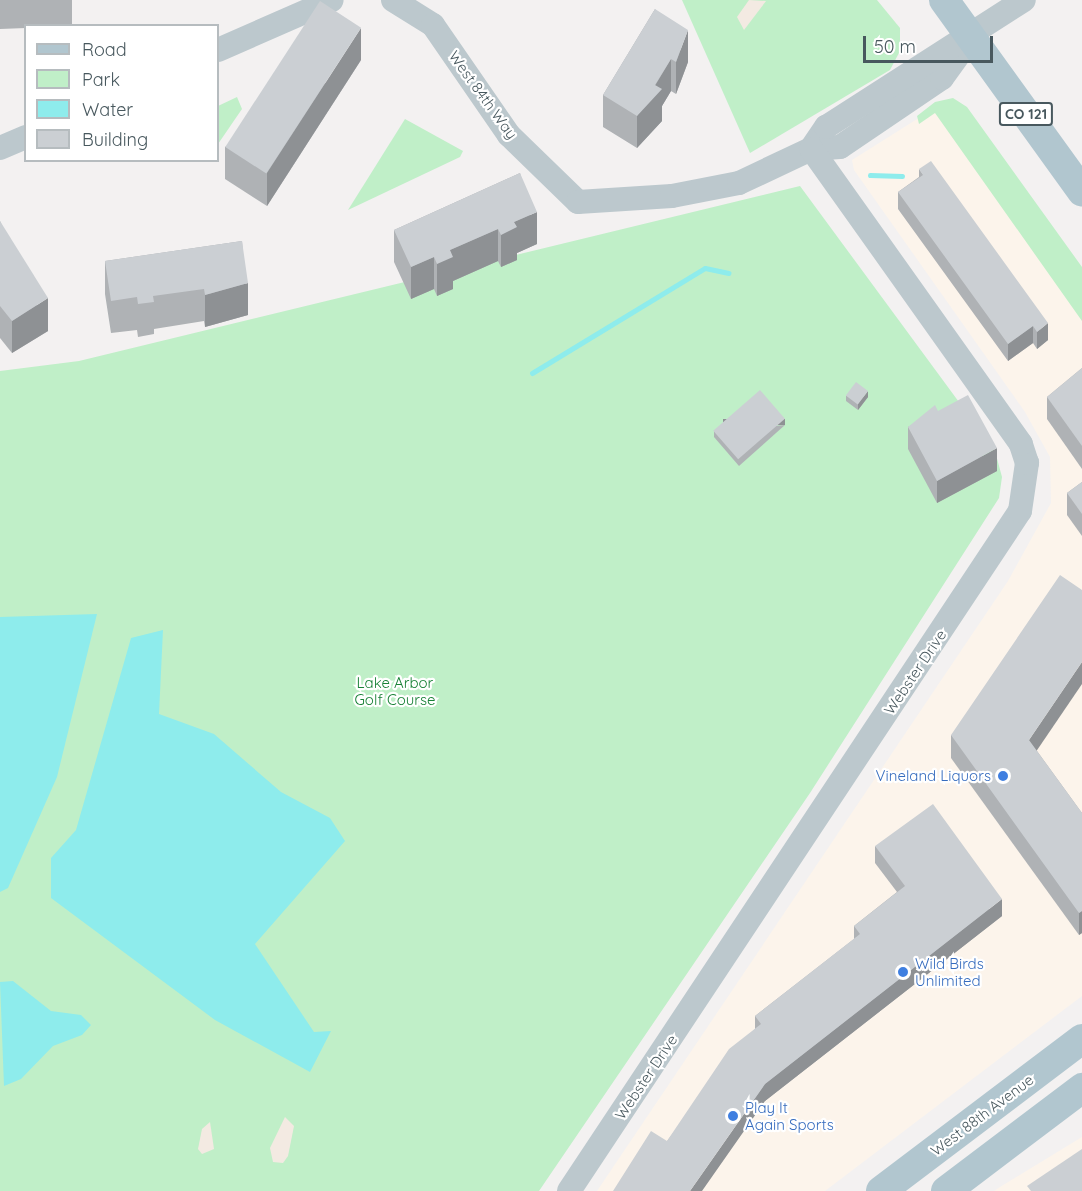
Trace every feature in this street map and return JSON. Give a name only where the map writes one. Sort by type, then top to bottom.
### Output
[{"type":"main road","name":"CO 121","points":[[944,0],[1082,191]]},
{"type":"main road","name":"West 88th Avenue","points":[[881,1191],[1082,1040]]},
{"type":"main road","points":[[946,1191],[1082,1088]]},
{"type":"street","points":[[219,50],[332,0]]},
{"type":"street","name":"West 84th Way","points":[[393,0],[433,25],[509,135],[578,202],[672,196],[739,183],[811,149],[826,127],[928,58],[971,38],[1024,0]]},
{"type":"street","points":[[0,148],[24,138]]},
{"type":"street","name":"Webster Drive","points":[[569,1191],[1020,511],[1027,463],[1017,436],[811,149]]},
{"type":"shaded area","points":[[941,104],[1082,306],[1082,996],[825,1191],[597,1191],[1008,581],[1051,503],[1050,457],[1025,412],[854,170],[852,160]]},
{"type":"shaded area","points":[[1082,1137],[1082,1191],[994,1191],[1000,1187]]},
{"type":"green space","points":[[682,0],[877,0],[900,28],[900,51],[890,70],[750,153]]},
{"type":"green space","points":[[237,97],[242,109],[219,143],[219,106]]},
{"type":"green space","points":[[953,98],[967,107],[1082,267],[1082,321],[935,113],[919,124],[917,116],[935,102]]},
{"type":"green space","points":[[405,119],[463,151],[460,157],[348,210]]},
{"type":"green space","name":"Lake Arbor Golf Course","points":[[800,186],[995,451],[1002,477],[999,498],[810,793],[539,1191],[0,1191],[0,371],[79,361]]},
{"type":"sand","points":[[749,0],[766,1],[744,30],[737,17]]},
{"type":"sand","points":[[285,1117],[294,1126],[288,1156],[283,1163],[273,1162],[270,1148]]},
{"type":"sand","points":[[210,1122],[214,1149],[202,1154],[198,1149],[202,1129]]},
{"type":"water","points":[[97,614],[57,777],[8,888],[0,892],[0,617]]},
{"type":"water","points":[[163,630],[159,714],[214,734],[281,792],[330,818],[345,841],[255,944],[314,1032],[331,1031],[310,1072],[215,1020],[51,898],[51,858],[76,830],[131,638]]},
{"type":"water","points":[[13,981],[51,1011],[81,1015],[91,1025],[82,1035],[53,1046],[21,1079],[4,1086],[0,982]]},
{"type":"building","points":[[320,1],[361,28],[266,174],[225,147]]},
{"type":"building","points":[[655,9],[688,30],[676,62],[671,59],[655,85],[662,89],[637,116],[603,95]]},
{"type":"building","points":[[931,161],[1048,323],[1037,332],[1033,326],[1008,344],[898,192],[923,175],[919,169]]},
{"type":"building","points":[[520,173],[537,212],[514,222],[517,227],[501,235],[498,229],[450,250],[453,257],[437,264],[434,257],[411,267],[394,230]]},
{"type":"building","points":[[0,221],[48,298],[12,321],[0,306]]},
{"type":"building","points":[[242,241],[248,283],[205,295],[204,289],[153,296],[154,302],[138,304],[137,297],[111,301],[105,261]]},
{"type":"building","points":[[1082,368],[1082,446],[1047,397]]},
{"type":"building","points":[[856,382],[868,391],[858,405],[846,396]]},
{"type":"building","points":[[760,390],[785,419],[738,459],[713,431]]},
{"type":"building","points":[[968,395],[997,448],[937,481],[908,427],[935,405],[938,411]]},
{"type":"building","points":[[1082,482],[1082,514],[1067,493]]},
{"type":"building","points":[[1060,575],[1082,590],[1082,662],[1029,740],[1082,813],[1082,911],[1079,913],[951,735]]},
{"type":"building","points":[[933,804],[1002,899],[765,1084],[690,1191],[613,1191],[651,1131],[667,1141],[729,1049],[761,1024],[755,1016],[860,934],[854,926],[905,886],[875,846]]},
{"type":"building","points":[[1082,1149],[1082,1191],[1031,1191],[1027,1186]]},
{"type":"waterway","points":[[870,175],[902,176]]},
{"type":"waterway","points":[[532,373],[705,268],[728,273]]},
{"type":"place","name":"Vineland Liquors","points":[[1003,776]]},
{"type":"place","name":"Wild Birds Unlimited","points":[[903,972]]},
{"type":"place","name":"Play It Again Sports","points":[[733,1116]]}]
